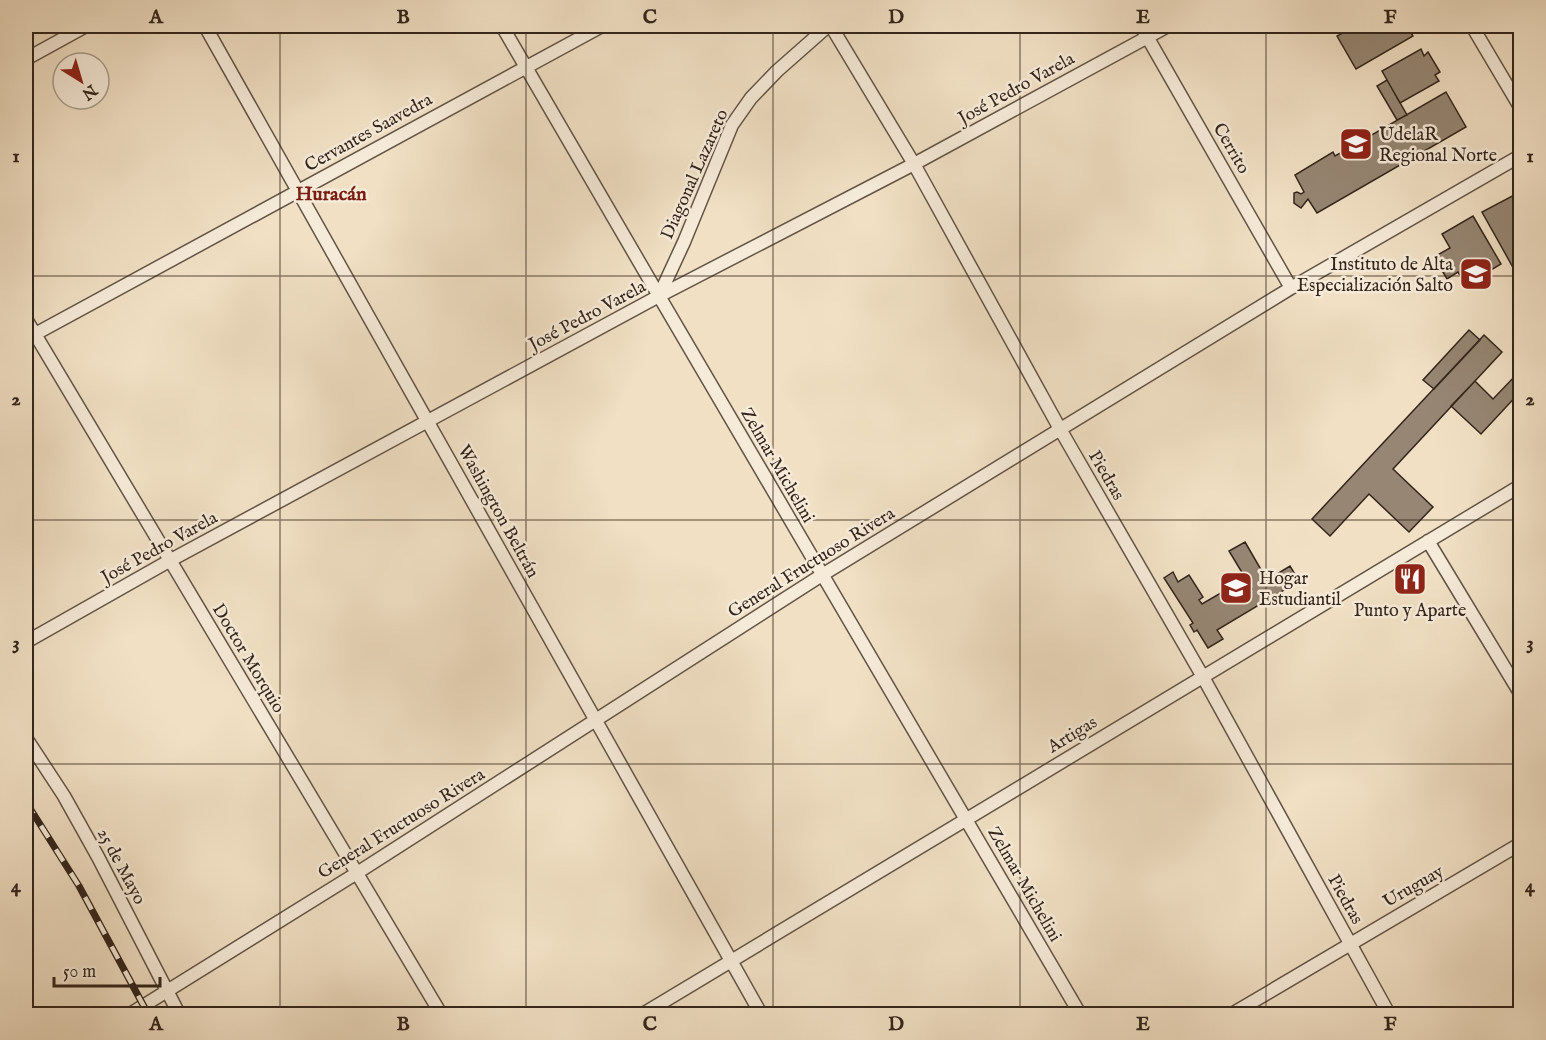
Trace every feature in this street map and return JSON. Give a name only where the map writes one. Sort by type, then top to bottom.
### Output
[{"type":"street","points":[[26,59],[86,26]]},
{"type":"street","name":"Washington Beltrán","points":[[205,26],[761,1014]]},
{"type":"street","name":"Zelmar Michelini","points":[[502,26],[1080,1014]]},
{"type":"street","name":"Cervantes Saavedra","points":[[30,336],[602,26]]},
{"type":"street","name":"Piedras","points":[[829,26],[914,164],[1060,429],[1203,677],[1389,1014]]},
{"type":"street","name":"Diagonal Lazareto","points":[[659,296],[732,125],[757,92],[777,71],[829,26]]},
{"type":"street","name":"José Pedro Varela","points":[[26,642],[169,561],[659,296],[914,164],[1144,31],[1168,26]]},
{"type":"street","points":[[1472,26],[1521,107]]},
{"type":"street","name":"Cerrito","points":[[1144,31],[1291,288]]},
{"type":"street","name":"General Fructuoso Rivera","points":[[130,1014],[357,873],[822,575],[1291,288],[1521,156]]},
{"type":"street","name":"Doctor Morquio","points":[[26,320],[30,336],[169,561],[441,1014]]},
{"type":"street","name":"Artigas","points":[[642,1014],[1521,486]]},
{"type":"street","points":[[1428,541],[1521,693]]},
{"type":"street","name":"25 de Mayo","points":[[26,738],[64,796],[98,856],[179,1014]]},
{"type":"street","name":"Uruguay","points":[[1232,1014],[1521,844]]},
{"type":"building","points":[[1356,26],[1407,26],[1413,36],[1356,69],[1337,36]]},
{"type":"building","points":[[1421,49],[1424,56],[1428,52],[1440,72],[1435,75],[1439,81],[1400,103],[1382,71]]},
{"type":"building","points":[[1387,80],[1407,115],[1397,120],[1377,86]]},
{"type":"building","points":[[1446,92],[1466,127],[1317,213],[1308,199],[1301,208],[1294,203],[1294,193],[1304,192],[1295,175],[1333,152],[1335,156],[1344,151],[1341,145],[1357,140],[1358,143]]},
{"type":"building","points":[[1518,193],[1520,197],[1520,280],[1482,212]]},
{"type":"building","points":[[1473,216],[1501,264],[1466,285],[1458,272],[1447,279],[1434,257],[1450,248],[1442,234]]},
{"type":"building","points":[[1469,330],[1480,340],[1434,389],[1423,380]]},
{"type":"building","points":[[1484,335],[1502,352],[1393,469],[1433,507],[1409,532],[1369,494],[1330,536],[1312,519]]},
{"type":"building","points":[[1517,374],[1520,377],[1520,392],[1481,434],[1451,406],[1475,381],[1493,399]]},
{"type":"building","points":[[1245,542],[1267,580],[1290,566],[1299,581],[1217,630],[1223,639],[1208,648],[1197,630],[1194,632],[1190,625],[1193,623],[1164,578],[1173,572],[1178,582],[1189,575],[1203,597],[1199,600],[1202,604],[1231,587],[1237,598],[1252,589],[1229,551]]},
{"type":"railway","points":[[26,802],[79,886],[148,1014]]},
{"type":"place","name":"UdelaR Regional Norte","points":[[1356,144]]},
{"type":"place","name":"Instituto de Alta Especialización Salto","points":[[1476,274]]},
{"type":"place","name":"Punto y Aparte","points":[[1410,579]]},
{"type":"place","name":"Hogar Estudiantil","points":[[1236,588]]},
{"type":"district","name":"Huracán","points":[[331,193]]}]
